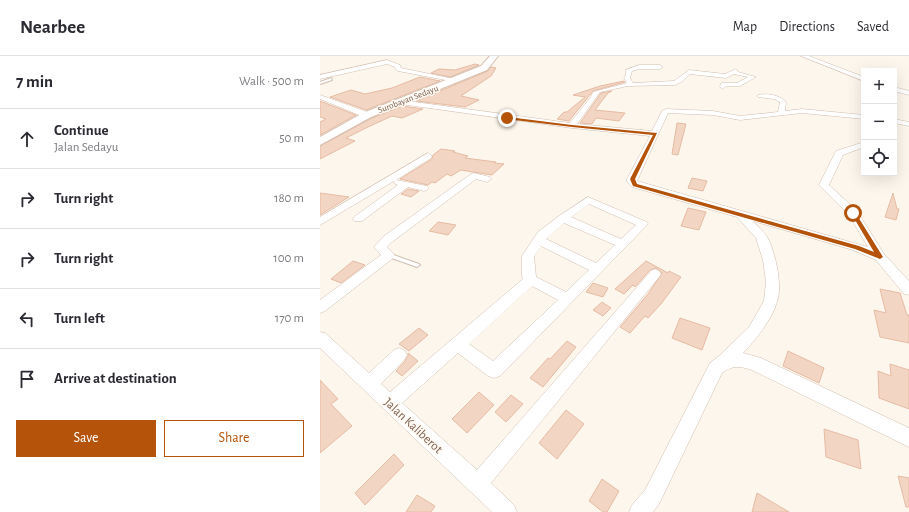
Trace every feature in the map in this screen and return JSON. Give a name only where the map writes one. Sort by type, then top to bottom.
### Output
[{"type":"main road","name":"Surobayan Sedayu","points":[[320,142],[367,115],[484,68],[494,56]]},
{"type":"street","points":[[804,56],[861,78]]},
{"type":"street","points":[[375,59],[398,66],[398,69],[407,72],[456,80]]},
{"type":"street","points":[[320,77],[387,62]]},
{"type":"street","points":[[630,84],[631,83],[627,78],[629,75],[629,70],[639,67],[660,65]]},
{"type":"street","points":[[572,126],[598,91],[630,84],[675,83],[689,72],[724,82],[738,85],[753,77],[734,72],[724,82]]},
{"type":"street","points":[[897,90],[907,93]]},
{"type":"street","points":[[897,98],[907,93]]},
{"type":"street","points":[[760,96],[782,100],[781,113]]},
{"type":"street","points":[[320,97],[367,115]]},
{"type":"street","points":[[400,102],[572,126],[655,134]]},
{"type":"street","points":[[861,117],[808,112],[781,113],[740,118],[713,113],[666,111],[632,179],[635,185],[857,247],[880,257]]},
{"type":"street","points":[[897,122],[909,124]]},
{"type":"street","points":[[861,145],[839,153],[824,185],[853,213],[880,257],[909,290]]},
{"type":"street","points":[[320,222],[428,156]]},
{"type":"street","points":[[320,307],[388,255],[380,247],[388,239],[474,176],[487,179]]},
{"type":"street","points":[[389,179],[424,188]]},
{"type":"street","points":[[358,219],[406,184]]},
{"type":"street","points":[[457,344],[494,371],[568,299],[622,244],[644,224],[588,200],[542,235],[528,258],[528,274],[531,280],[568,299]]},
{"type":"street","points":[[639,512],[652,497],[716,368],[725,361],[754,331],[771,301],[772,282],[769,260],[761,237],[741,215]]},
{"type":"street","points":[[563,218],[622,244]]},
{"type":"street","points":[[540,240],[597,269]]},
{"type":"street","points":[[477,485],[656,274]]},
{"type":"street","points":[[390,403],[531,280]]},
{"type":"street","name":"Jalan Kaliberot","points":[[320,338],[507,512]]},
{"type":"street","points":[[370,384],[399,355]]},
{"type":"street","points":[[725,361],[738,359],[755,363],[909,438]]},
{"type":"lane","points":[[320,83],[331,80]]},
{"type":"lane","points":[[388,255],[417,265]]},
{"type":"building","points":[[475,64],[479,65],[450,77],[431,73],[439,69],[455,70]]},
{"type":"building","points":[[491,67],[496,68],[491,76],[461,96],[479,100],[465,107],[416,101],[488,71]]},
{"type":"building","points":[[420,77],[440,81],[366,110],[330,97],[351,90],[365,94],[392,88]]},
{"type":"building","points":[[625,82],[593,91],[569,121],[557,119],[585,97],[573,95],[600,86]]},
{"type":"building","points":[[612,91],[608,93],[595,110],[625,113],[619,121],[596,118],[592,124],[580,123],[601,93]]},
{"type":"building","points":[[320,101],[356,115],[320,135],[320,122],[326,119],[320,117]]},
{"type":"building","points":[[402,106],[423,109],[402,118],[392,116],[368,127],[346,138],[355,141],[320,159],[320,146],[372,118]]},
{"type":"building","points":[[677,123],[686,124],[678,155],[672,154]]},
{"type":"building","points":[[441,149],[455,151],[453,152],[468,156],[465,158],[504,164],[492,175],[461,170],[451,176],[447,174],[435,183],[432,182],[428,185],[400,179],[432,159],[433,155]]},
{"type":"building","points":[[692,178],[707,181],[703,191],[688,188]]},
{"type":"building","points":[[408,189],[419,191],[411,197],[401,194]]},
{"type":"building","points":[[320,193],[349,197],[320,215]]},
{"type":"building","points":[[893,193],[897,209],[899,209],[896,220],[885,217]]},
{"type":"building","points":[[688,208],[706,212],[699,230],[681,226]]},
{"type":"building","points":[[438,222],[456,225],[448,235],[429,231]]},
{"type":"building","points":[[353,261],[365,265],[341,283],[331,279]]},
{"type":"building","points":[[646,261],[668,273],[669,271],[681,277],[661,304],[648,318],[645,316],[630,333],[620,327],[648,294],[662,273],[656,268],[650,270],[635,287],[633,285],[624,294],[615,289]]},
{"type":"building","points":[[593,283],[608,288],[603,297],[586,292]]},
{"type":"building","points":[[880,289],[900,293],[907,315],[909,315],[909,343],[880,337],[874,310],[886,313]]},
{"type":"building","points":[[602,302],[611,308],[603,316],[593,310]]},
{"type":"building","points":[[680,318],[710,328],[702,350],[672,338]]},
{"type":"building","points":[[419,328],[428,335],[409,351],[399,344]]},
{"type":"building","points":[[567,341],[576,347],[543,387],[530,378],[548,358],[550,359]]},
{"type":"building","points":[[788,351],[824,368],[819,383],[783,366]]},
{"type":"building","points":[[408,353],[418,361],[402,376],[396,371],[405,361]]},
{"type":"building","points":[[890,364],[909,370],[909,409],[879,398],[878,371],[891,376]]},
{"type":"building","points":[[320,380],[338,399],[331,404],[352,426],[320,453]]},
{"type":"building","points":[[479,392],[494,405],[467,433],[452,419]]},
{"type":"building","points":[[511,395],[523,404],[506,422],[495,412]]},
{"type":"building","points":[[566,410],[584,424],[557,459],[539,443]]},
{"type":"building","points":[[824,429],[858,440],[861,469],[826,457]]},
{"type":"building","points":[[394,454],[404,465],[365,505],[355,493]]},
{"type":"building","points":[[898,476],[909,478],[909,507],[906,507]]},
{"type":"building","points":[[602,479],[619,491],[607,512],[603,512],[589,501]]},
{"type":"building","points":[[757,493],[789,512],[752,512]]},
{"type":"building","points":[[417,495],[435,506],[431,512],[406,512]]},
{"type":"route","points":[[507,118],[655,134],[632,179],[632,182],[635,185],[857,247],[880,257],[853,213]]}]
